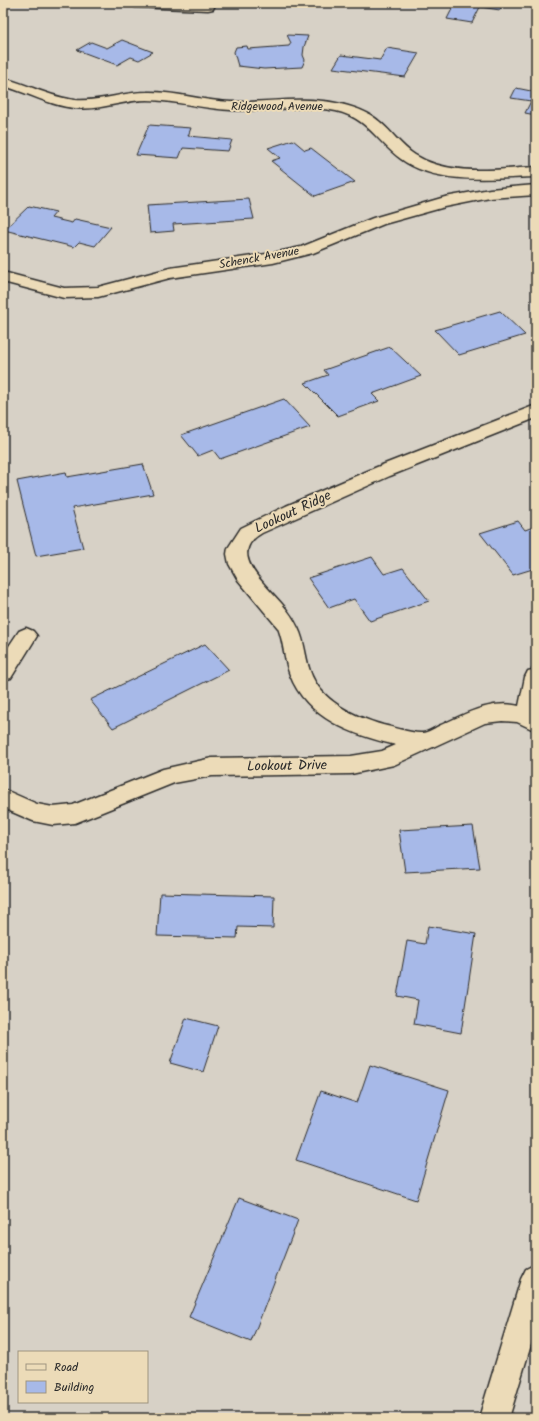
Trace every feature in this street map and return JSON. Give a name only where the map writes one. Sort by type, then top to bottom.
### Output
[{"type":"street","points":[[135,3],[208,6],[210,3]]},
{"type":"street","name":"Ridgewood Avenue","points":[[3,82],[58,102],[76,104],[93,104],[145,96],[166,96],[229,106],[307,104],[330,106],[360,115],[374,124],[396,148],[412,159],[452,172],[536,172]]},
{"type":"street","points":[[452,172],[487,194]]},
{"type":"street","name":"Schenck Avenue","points":[[3,277],[53,292],[74,294],[102,292],[174,273],[276,258],[308,249],[400,213],[445,201],[487,194],[536,190]]},
{"type":"street","name":"Lookout Ridge","points":[[423,742],[381,734],[348,721],[320,703],[304,682],[296,660],[292,636],[280,615],[242,568],[237,554],[238,547],[242,539],[250,531],[285,514],[409,461],[536,411]]},
{"type":"street","points":[[3,672],[26,636]]},
{"type":"street","name":"Lookout Drive","points":[[533,720],[530,703],[536,677]]},
{"type":"street","name":"Lookout Drive","points":[[3,798],[33,812],[53,816],[75,814],[171,775],[212,767],[351,765],[386,759],[481,716],[498,713],[521,714],[533,720]]},
{"type":"street","points":[[494,1418],[536,1279]]},
{"type":"building","points":[[455,3],[503,3],[500,10],[480,7],[472,23],[447,19]]},
{"type":"building","points":[[287,35],[308,36],[304,47],[303,55],[305,60],[302,67],[264,69],[238,66],[234,52],[236,47],[247,46],[248,49],[289,46],[291,43]]},
{"type":"building","points":[[122,40],[153,52],[139,60],[131,57],[117,65],[77,50],[91,42],[107,48]]},
{"type":"building","points":[[387,48],[419,53],[405,77],[333,68],[341,55],[380,60]]},
{"type":"building","points":[[516,88],[536,92],[536,115],[525,113],[531,101],[511,98]]},
{"type":"building","points":[[149,125],[191,128],[188,136],[232,140],[228,151],[183,148],[179,158],[136,155]]},
{"type":"building","points":[[293,140],[305,150],[311,148],[355,182],[315,196],[271,161],[280,158],[268,148]]},
{"type":"building","points":[[249,199],[254,219],[173,224],[174,231],[150,233],[147,205]]},
{"type":"building","points":[[29,206],[56,212],[51,218],[72,223],[75,219],[111,227],[95,246],[79,242],[74,247],[4,230]]},
{"type":"building","points":[[500,311],[525,335],[459,355],[435,330]]},
{"type":"building","points":[[5,323],[5,353],[3,353],[3,324]]},
{"type":"building","points":[[390,347],[421,376],[372,394],[379,401],[338,416],[305,383],[328,375],[324,370]]},
{"type":"building","points":[[284,399],[310,427],[220,459],[213,450],[198,456],[181,435]]},
{"type":"building","points":[[143,464],[153,494],[72,508],[83,548],[36,556],[17,481],[66,472],[67,477]]},
{"type":"building","points":[[518,521],[525,530],[536,526],[536,568],[513,575],[480,533]]},
{"type":"building","points":[[372,557],[384,574],[403,568],[429,601],[370,621],[354,599],[329,608],[308,578]]},
{"type":"building","points":[[205,644],[229,670],[113,728],[90,700]]},
{"type":"building","points":[[473,826],[480,868],[405,872],[399,830]]},
{"type":"building","points":[[160,893],[274,896],[273,928],[238,927],[237,938],[157,936]]},
{"type":"building","points":[[428,926],[476,934],[461,1033],[414,1024],[418,1000],[397,996],[407,941],[425,944]]},
{"type":"building","points":[[186,1018],[218,1026],[203,1072],[170,1063]]},
{"type":"building","points":[[370,1065],[449,1090],[416,1200],[296,1160],[321,1091],[357,1103]]},
{"type":"building","points":[[239,1198],[298,1220],[251,1342],[189,1317]]}]
